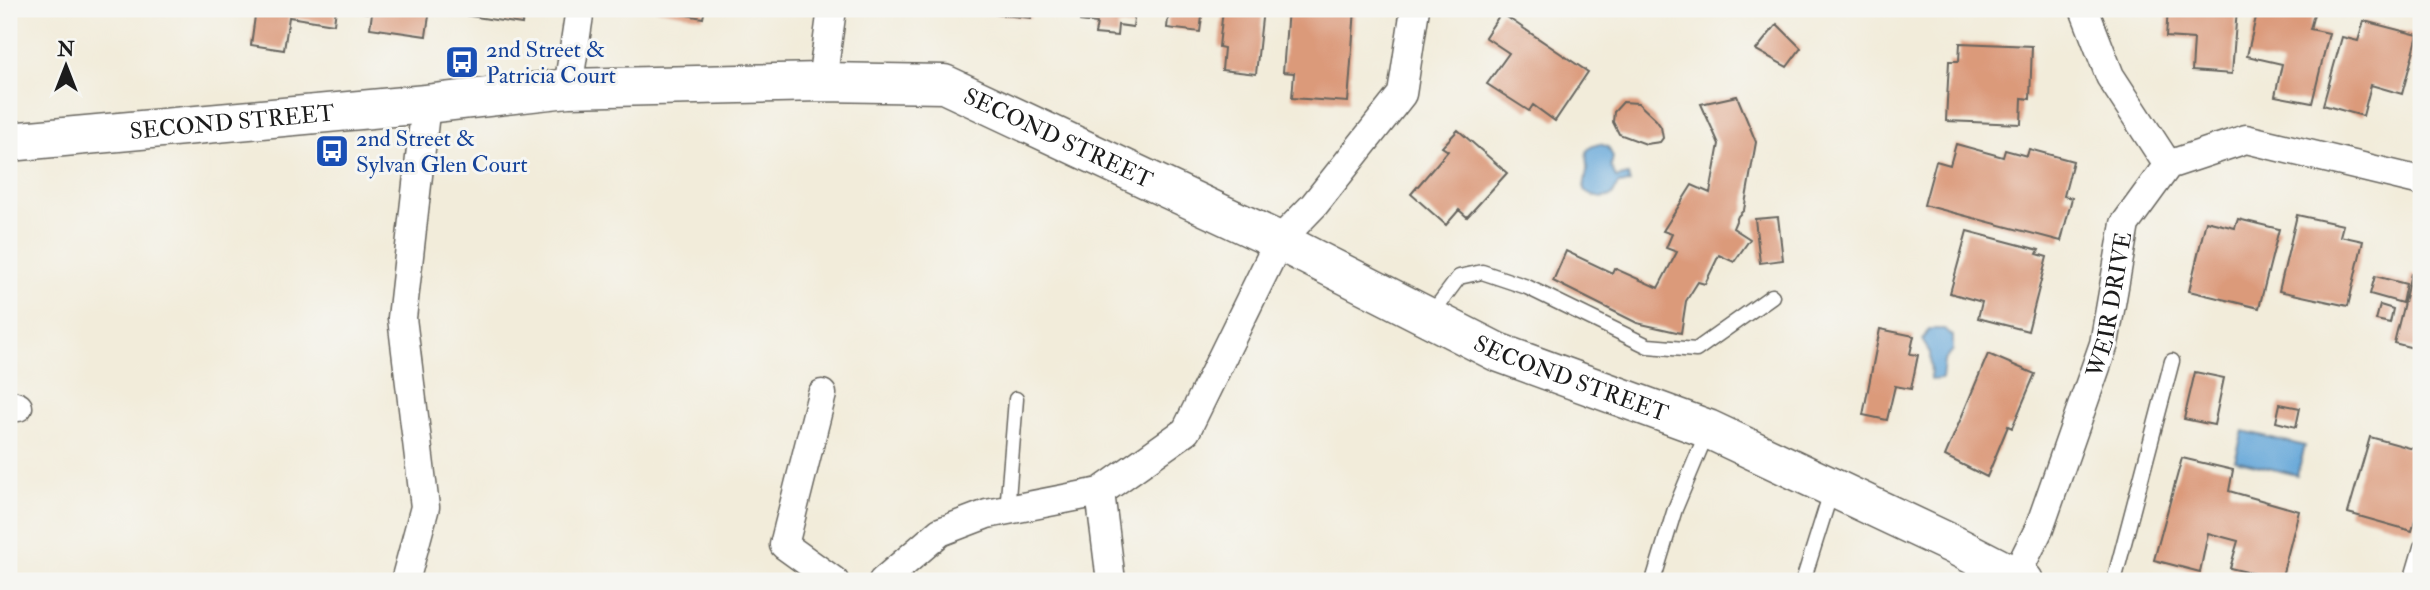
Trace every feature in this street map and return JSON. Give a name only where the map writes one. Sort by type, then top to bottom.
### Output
[{"type":"street","points":[[568,88],[580,9]]},
{"type":"street","points":[[822,82],[832,9]]},
{"type":"street","points":[[883,581],[940,532],[987,514],[1100,492],[1186,431],[1279,241],[1314,205],[1402,94],[1415,9]]},
{"type":"street","points":[[2084,9],[2110,76],[2168,165],[2246,139],[2421,181]]},
{"type":"street","name":"SECOND STREET","points":[[9,142],[426,104],[568,88],[822,82],[944,84],[1279,241],[1497,352],[1708,429],[1954,545],[2017,580]]},
{"type":"street","points":[[405,581],[425,507],[402,318],[426,104]]},
{"type":"street","name":"WEIR DRIVE","points":[[2017,580],[2039,529],[2104,344],[2125,224],[2168,165]]},
{"type":"street","points":[[821,394],[784,545],[834,581]]},
{"type":"street","points":[[1100,492],[1111,581]]},
{"type":"lane","points":[[1429,317],[1459,277],[1482,272],[1527,287],[1648,346],[1696,349],[1772,296]]},
{"type":"lane","points":[[2113,581],[2172,361]]},
{"type":"lane","points":[[1007,510],[1016,399]]},
{"type":"lane","points":[[1653,581],[1675,509],[1708,429]]},
{"type":"lane","points":[[1803,581],[1832,487]]},
{"type":"lane","points":[[2412,581],[2421,547]]},
{"type":"water","points":[[1600,144],[1608,147],[1613,157],[1611,166],[1616,178],[1628,175],[1630,183],[1618,184],[1612,196],[1604,198],[1584,190],[1587,151]]},
{"type":"water","points":[[1929,329],[1944,329],[1953,336],[1953,350],[1944,361],[1942,379],[1931,380],[1930,353],[1922,340]]},
{"type":"water","points":[[2243,431],[2305,446],[2297,475],[2235,460]]},
{"type":"building","points":[[256,9],[336,9],[334,24],[289,17],[284,50],[251,45]]},
{"type":"building","points":[[354,9],[430,9],[426,36],[370,28],[372,13]]},
{"type":"building","points":[[464,9],[524,9],[522,24],[463,15]]},
{"type":"building","points":[[654,9],[705,9],[703,18]]},
{"type":"building","points":[[977,9],[1032,9],[1031,18],[977,12]]},
{"type":"building","points":[[1081,9],[1135,9],[1133,27],[1118,25],[1117,36],[1095,34],[1097,23],[1080,21]]},
{"type":"building","points":[[1169,9],[1203,9],[1200,32],[1167,28]]},
{"type":"building","points":[[1223,9],[1263,9],[1256,74],[1222,70],[1224,48],[1219,47]]},
{"type":"building","points":[[1288,9],[1355,9],[1348,102],[1292,98],[1294,73],[1283,72]]},
{"type":"building","points":[[2168,9],[2237,9],[2232,74],[2192,71],[2194,39],[2166,37]]},
{"type":"building","points":[[2272,9],[2315,10],[2310,29],[2329,33],[2312,103],[2275,96],[2282,64],[2247,56],[2257,13],[2271,16]]},
{"type":"building","points":[[1501,13],[1588,72],[1555,121],[1533,105],[1529,111],[1487,84],[1509,53],[1485,37]]},
{"type":"building","points":[[2364,21],[2418,35],[2402,94],[2371,85],[2363,116],[2323,105],[2342,37],[2358,41]]},
{"type":"building","points":[[1777,24],[1801,48],[1787,67],[1756,50]]},
{"type":"building","points":[[1960,43],[2032,46],[2030,99],[2022,98],[2021,124],[1946,121],[1949,61],[1959,61]]},
{"type":"building","points":[[1737,96],[1756,142],[1744,210],[1733,228],[1750,239],[1734,262],[1719,255],[1705,284],[1698,282],[1686,301],[1681,333],[1637,323],[1553,281],[1566,251],[1612,273],[1614,268],[1658,288],[1677,252],[1666,248],[1672,234],[1663,231],[1692,185],[1710,193],[1719,144],[1701,104]]},
{"type":"building","points":[[1623,102],[1638,103],[1656,120],[1661,127],[1663,138],[1660,142],[1646,144],[1619,134],[1613,122],[1614,112]]},
{"type":"building","points":[[1458,130],[1507,173],[1467,217],[1459,210],[1446,225],[1411,194],[1448,151],[1442,147]]},
{"type":"building","points":[[1956,144],[2003,157],[2005,150],[2027,156],[2029,149],[2073,161],[2064,196],[2072,198],[2061,241],[1924,205],[1936,161],[1950,165]]},
{"type":"building","points":[[2297,215],[2343,225],[2340,236],[2363,241],[2348,306],[2279,291]]},
{"type":"building","points":[[1778,217],[1783,260],[1760,263],[1755,219]]},
{"type":"building","points":[[2238,219],[2279,229],[2259,308],[2189,291],[2206,221],[2235,228]]},
{"type":"building","points":[[1967,231],[2039,250],[2037,254],[2047,257],[2028,331],[1978,318],[1982,302],[1950,293]]},
{"type":"building","points":[[2411,274],[2421,276],[2421,350],[2394,343]]},
{"type":"building","points":[[2375,276],[2406,284],[2402,303],[2370,294]]},
{"type":"building","points":[[2380,305],[2393,309],[2390,323],[2376,320]]},
{"type":"building","points":[[1880,329],[1914,336],[1910,354],[1918,355],[1911,389],[1895,386],[1887,420],[1863,415]]},
{"type":"building","points":[[1988,354],[2035,374],[2012,428],[2008,426],[1987,477],[1945,456]]},
{"type":"building","points":[[2195,372],[2224,378],[2214,425],[2184,419]]},
{"type":"building","points":[[2280,404],[2300,408],[2296,427],[2276,422]]},
{"type":"building","points":[[2370,437],[2421,451],[2421,505],[2412,531],[2348,513]]},
{"type":"building","points":[[2182,458],[2233,470],[2229,491],[2299,511],[2281,580],[2230,568],[2238,541],[2208,533],[2200,572],[2154,560]]},
{"type":"place","name":"2nd Street & Patricia Court","points":[[462,62]]},
{"type":"place","name":"2nd Street & Sylvan Glen Court","points":[[332,151]]}]
